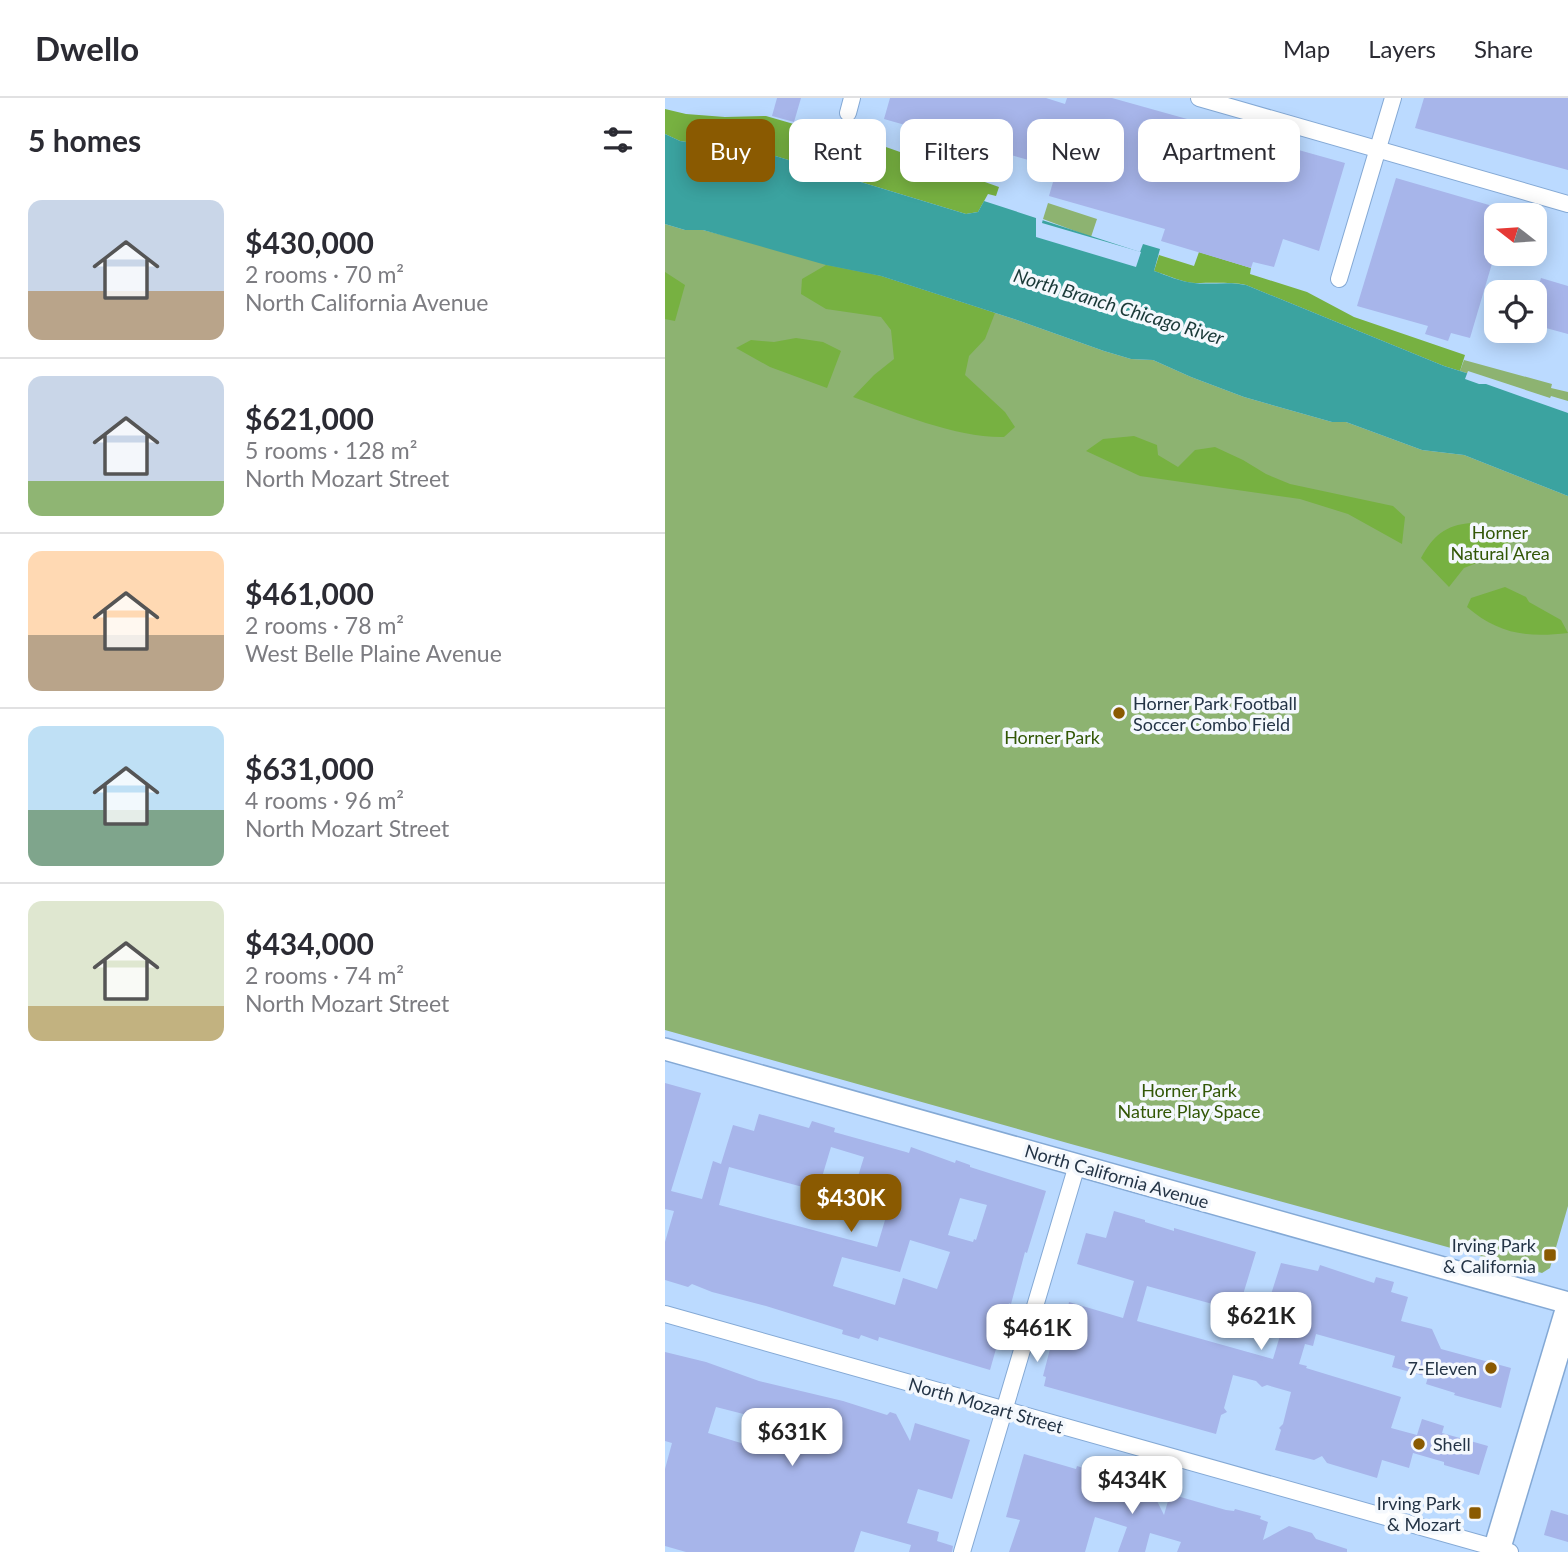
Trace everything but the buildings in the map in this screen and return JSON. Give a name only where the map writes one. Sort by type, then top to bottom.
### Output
[{"type":"main road","points":[[1501,1551],[1568,1312]]},
{"type":"street","points":[[1199,98],[1568,204]]},
{"type":"street","points":[[1339,279],[1393,98]]},
{"type":"street","name":"North California Avenue","points":[[665,1049],[1568,1303]]},
{"type":"street","points":[[962,1552],[1077,1165]]},
{"type":"street","name":"North Mozart Street","points":[[665,1314],[1501,1551]]},
{"type":"green space","points":[[665,109],[686,114],[725,117],[766,116],[789,123],[789,160],[775,156],[775,119],[686,119],[686,142],[665,134]]},
{"type":"green space","points":[[886,147],[900,152],[900,182],[985,182],[999,187],[996,196],[988,194],[978,212],[966,214],[861,182],[886,182]]},
{"type":"green space","points":[[1048,203],[1097,219],[1091,237],[1043,219]]},
{"type":"green space","name":"Horner Park","points":[[665,224],[685,230],[703,230],[881,276],[1104,351],[1131,359],[1153,360],[1244,397],[1332,422],[1346,422],[1422,450],[1464,455],[1568,496],[1568,1206],[1550,1268],[1542,1273],[665,1030]]},
{"type":"green space","points":[[1199,252],[1251,268],[1250,274],[1307,292],[1354,317],[1465,355],[1460,371],[1246,285],[1191,283],[1154,271],[1159,255],[1194,266]]},
{"type":"green space","points":[[826,265],[881,276],[995,313],[985,339],[969,356],[965,375],[1005,412],[1015,427],[1004,437],[967,433],[927,423],[853,397],[894,359],[891,330],[881,317],[826,309],[801,294],[802,279]]},
{"type":"green space","points":[[665,272],[685,285],[675,321],[665,319]]},
{"type":"green space","points":[[796,338],[823,342],[841,351],[827,388],[770,367],[736,348],[751,340],[774,342]]},
{"type":"green space","points":[[1464,360],[1552,384],[1551,388],[1568,392],[1568,405],[1460,371]]},
{"type":"green space","points":[[1134,436],[1157,445],[1158,455],[1178,467],[1195,450],[1215,447],[1290,484],[1393,506],[1405,517],[1402,544],[1348,514],[1300,499],[1140,476],[1086,451],[1103,439]]},
{"type":"green space","name":"Horner Natural Area","points":[[1471,523],[1504,534],[1510,546],[1497,555],[1464,568],[1449,587],[1421,558],[1441,533],[1454,526]]},
{"type":"green space","points":[[1505,587],[1561,620],[1568,633],[1540,635],[1514,632],[1490,623],[1467,607],[1471,598]]},
{"type":"water","name":"North Branch Chicago River","points":[[665,134],[686,142],[686,182],[775,182],[775,156],[789,160],[789,182],[861,182],[966,214],[978,212],[984,201],[1140,252],[1143,244],[1160,249],[1154,271],[1189,282],[1246,285],[1444,366],[1568,405],[1568,496],[1464,455],[1422,450],[1346,422],[1332,422],[1244,397],[1153,360],[1131,359],[1104,351],[881,276],[826,265],[703,230],[685,230],[665,224]]},
{"type":"pier","points":[[1036,217],[1043,219],[1042,223],[1141,252],[1136,267],[1036,237]]},
{"type":"pier","points":[[1468,371],[1550,398],[1551,396],[1568,401],[1568,413],[1465,379]]},
{"type":"place","name":"Horner Park Football Soccer Combo Field","points":[[1119,713]]},
{"type":"place","name":"Irving Park & California","points":[[1550,1255]]},
{"type":"place","name":"7-Eleven","points":[[1491,1368]]},
{"type":"place","name":"Shell","points":[[1419,1444]]},
{"type":"place","name":"Irving Park & Mozart","points":[[1475,1513]]},
{"type":"park label","name":"Horner Park Nature Play Space","points":[[1189,1100]]}]
